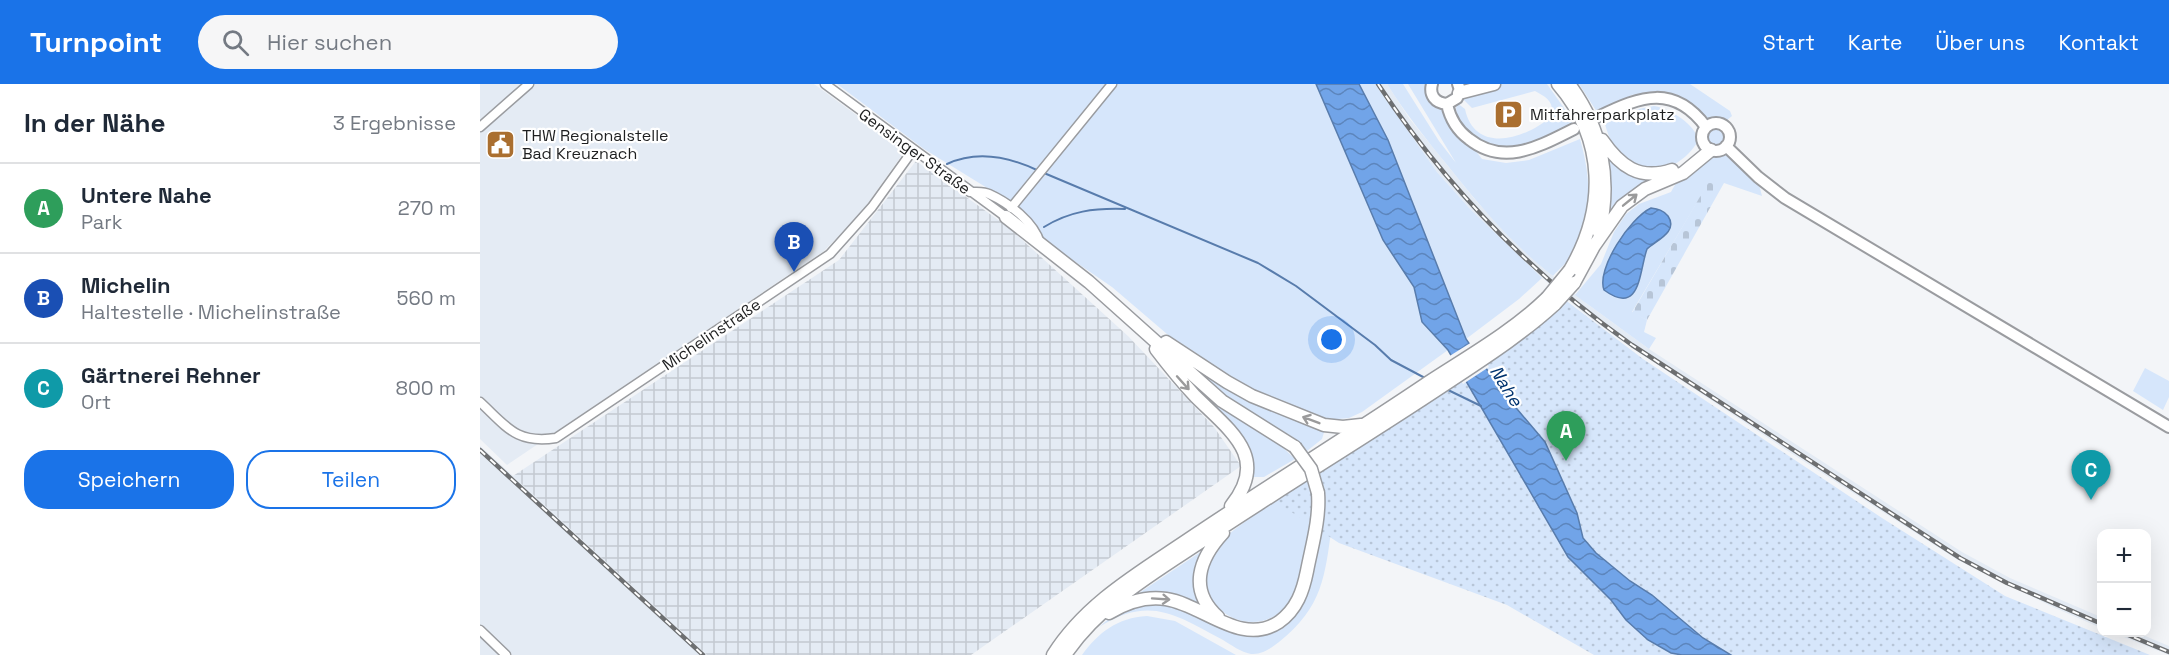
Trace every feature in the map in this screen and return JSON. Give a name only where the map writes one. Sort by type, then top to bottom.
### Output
[{"type":"highway","points":[[1460,86],[1494,84]]},
{"type":"highway","points":[[1561,85],[1584,106],[1595,129],[1601,150],[1605,182],[1604,208],[1594,246]]},
{"type":"highway","points":[[1561,85],[1577,111],[1586,132],[1593,153],[1596,175],[1596,195],[1591,225],[1572,277]]},
{"type":"highway","points":[[1595,129],[1618,161],[1630,169],[1644,173],[1659,174],[1677,168],[1699,149],[1707,146]]},
{"type":"highway","points":[[1065,655],[1088,626],[1120,597],[1486,351],[1528,315],[1551,301],[1572,277],[1616,214],[1629,200],[1653,185],[1683,173],[1707,146]]},
{"type":"highway","points":[[1008,213],[1040,243],[1134,321],[1222,401],[1295,447],[1311,470],[1318,493],[1317,522],[1298,602],[1285,617],[1269,627],[1250,630],[1231,626],[1176,602],[1151,598],[1125,604],[1088,626]]},
{"type":"highway","points":[[1134,321],[1252,396],[1328,426],[1343,427],[1368,423]]},
{"type":"highway","points":[[1134,321],[1180,381],[1234,435],[1245,451],[1248,468],[1245,484],[1240,495],[1223,516]]},
{"type":"highway","points":[[1053,655],[1081,619],[1113,590],[1368,423],[1394,412]]},
{"type":"highway","points":[[1231,626],[1209,608],[1202,595],[1200,574],[1208,550],[1239,516]]},
{"type":"highway","points":[[1044,655],[1066,636]]},
{"type":"main road","points":[[1432,84],[1433,97],[1439,103],[1447,104],[1455,100],[1460,86]]},
{"type":"main road","points":[[1600,116],[1636,99],[1656,97],[1669,99],[1683,106],[1706,127]]},
{"type":"main road","points":[[1447,104],[1454,123],[1464,135],[1484,148],[1499,153],[1529,150],[1574,129]]},
{"type":"main road","points":[[1713,123],[1724,125],[1729,137],[1726,146],[1719,150],[1707,146],[1702,134],[1706,127],[1713,123]]},
{"type":"main road","points":[[1726,146],[1764,182],[1793,203],[2169,427]]},
{"type":"street","points":[[480,127],[529,84]]},
{"type":"street","name":"Gensinger Straße","points":[[825,84],[970,192],[1008,213]]},
{"type":"street","points":[[1008,213],[1112,84]]},
{"type":"street","name":"Michelinstraße","points":[[480,402],[514,434],[537,441],[556,438],[830,255],[872,207],[913,150]]},
{"type":"street","points":[[480,630],[506,655]]},
{"type":"shaded area","points":[[480,84],[814,84],[900,147],[902,155],[861,213],[824,251],[507,465],[480,439]]},
{"type":"shaded area","points":[[1375,84],[1387,84],[1409,118],[1477,202],[1542,267],[1590,306],[1649,349],[1962,552],[2010,578],[2097,615],[2097,626],[1958,560],[1619,339],[1585,314],[1514,254],[1437,172]]},
{"type":"shaded area","points":[[916,161],[1008,227],[1128,336],[1214,427],[1241,466],[971,655],[707,655],[513,476],[839,260]]},
{"type":"shaded area","points":[[480,446],[513,476],[707,655],[480,655]]},
{"type":"shaded area","points":[[2124,637],[2148,637],[2169,646],[2169,655]]},
{"type":"green space","points":[[837,84],[1316,84],[1383,240],[1414,287],[1422,322],[1448,350],[1362,412],[1349,418],[1328,420],[1261,393],[1167,334],[1112,287],[1045,241],[1023,210],[924,149]]},
{"type":"green space","points":[[1359,84],[1375,84],[1437,172],[1471,210],[1542,278],[1519,299],[1466,339],[1388,140]]},
{"type":"green space","points":[[1387,84],[1403,84],[1439,141],[1456,163],[1408,84],[1429,84],[1433,102],[1441,108],[1458,136],[1482,159],[1506,163],[1529,160],[1580,139],[1588,183],[1587,212],[1579,240],[1572,254],[1553,276],[1510,238],[1484,210],[1424,136]]},
{"type":"green space","points":[[1501,84],[1547,84],[1573,125],[1546,138],[1518,147],[1491,146],[1478,139],[1459,120],[1456,110],[1457,103],[1465,109],[1471,123],[1479,133],[1490,137],[1516,136],[1529,131],[1552,116],[1550,103],[1535,91],[1472,108],[1462,98]]},
{"type":"green space","points":[[1579,84],[1690,84],[1730,111],[1732,116],[1726,121],[1706,119],[1697,110],[1667,94],[1653,92],[1632,95],[1597,112]]},
{"type":"green space","points":[[1654,106],[1667,110],[1688,123],[1698,141],[1687,155],[1674,164],[1660,169],[1646,168],[1633,163],[1621,154],[1611,141],[1605,124],[1639,109]]},
{"type":"green space","points":[[1716,126],[1723,129],[1726,136],[1723,143],[1716,146],[1709,143],[1706,136],[1709,129]]},
{"type":"green space","points":[[1607,154],[1658,178],[1608,218],[1611,192]]},
{"type":"green space","points":[[1721,154],[1729,155],[1759,184],[1762,196],[1724,183],[1708,184],[1632,312],[1647,320],[1644,332],[1656,338],[1649,349],[1575,295],[1601,264],[1614,232],[1626,214],[1639,204],[1671,192],[1692,167],[1706,158]]},
{"type":"green space","points":[[1708,183],[1724,183],[1647,320],[1632,313]]},
{"type":"green space","points":[[1564,299],[1643,359],[1882,518],[2005,596],[2097,633],[2097,637],[2106,637],[2150,655],[1594,655],[1507,605],[1339,543],[1273,500]]},
{"type":"green space","points":[[1162,351],[1277,442],[1295,459],[1264,477],[1251,477],[1252,468]]},
{"type":"green space","points":[[1175,351],[1325,429],[1322,439],[1307,451],[1293,437],[1225,397]]},
{"type":"green space","points":[[2145,368],[2169,381],[2169,397],[2163,410],[2133,391]]},
{"type":"green space","points":[[1308,482],[1310,514],[1308,540],[1302,567],[1289,603],[1283,610],[1267,619],[1251,622],[1236,619],[1222,611],[1212,599],[1206,585],[1205,569],[1212,552],[1219,543],[1242,524]]},
{"type":"green space","points":[[1324,511],[1332,524],[1324,575],[1319,589],[1305,616],[1294,629],[1266,651],[1255,654],[1244,652],[1177,616],[1162,612],[1148,610],[1133,612],[1117,617],[1099,627],[1112,616],[1146,602],[1182,607],[1219,627],[1287,622]]},
{"type":"green space","points":[[1205,549],[1204,606],[1133,597]]},
{"type":"green space","points":[[1147,616],[1175,621],[1236,655],[1082,655],[1095,639],[1118,623]]},
{"type":"water","points":[[1316,84],[1359,84],[1388,140],[1466,339],[1492,377],[1502,386],[1512,403],[1545,442],[1577,513],[1583,538],[1596,553],[1630,581],[1652,595],[1703,638],[1731,655],[1682,655],[1671,653],[1648,640],[1626,620],[1611,600],[1568,557],[1448,350],[1422,322],[1414,287],[1383,240]]},
{"type":"water","points":[[1651,208],[1660,210],[1668,216],[1671,222],[1670,227],[1665,236],[1647,249],[1640,279],[1632,295],[1625,298],[1616,297],[1604,290],[1605,270],[1610,257],[1634,222]]},
{"type":"pier","points":[[1472,342],[1489,367],[1463,384],[1448,357]]},
{"type":"waterway","points":[[947,164],[982,156],[1017,162],[1039,171]]},
{"type":"waterway","points":[[1044,173],[1258,263],[1296,286],[1375,345],[1391,360],[1425,378]]},
{"type":"waterway","points":[[1044,227],[1073,214],[1103,209],[1125,209]]},
{"type":"waterway","points":[[1446,389],[1481,406]]},
{"type":"railway","points":[[1378,84],[1404,122],[1462,193],[1525,258],[1595,318],[1632,345],[1960,558],[2007,583],[2097,622]]},
{"type":"railway","points":[[480,450],[703,655]]},
{"type":"railway","points":[[2133,637],[2169,652]]},
{"type":"place","name":"Mitfahrerparkplatz","points":[[1509,114]]},
{"type":"place","name":"THW Regionalstelle Bad Kreuznach","points":[[501,144]]},
{"type":"place","name":"Michelin","points":[[794,272]]},
{"type":"place","name":"Untere Nahe","points":[[1566,461]]},
{"type":"place","name":"Gärtnerei Rehner","points":[[2091,500]]},
{"type":"water label","name":"Nahe","points":[[1506,386]]}]
